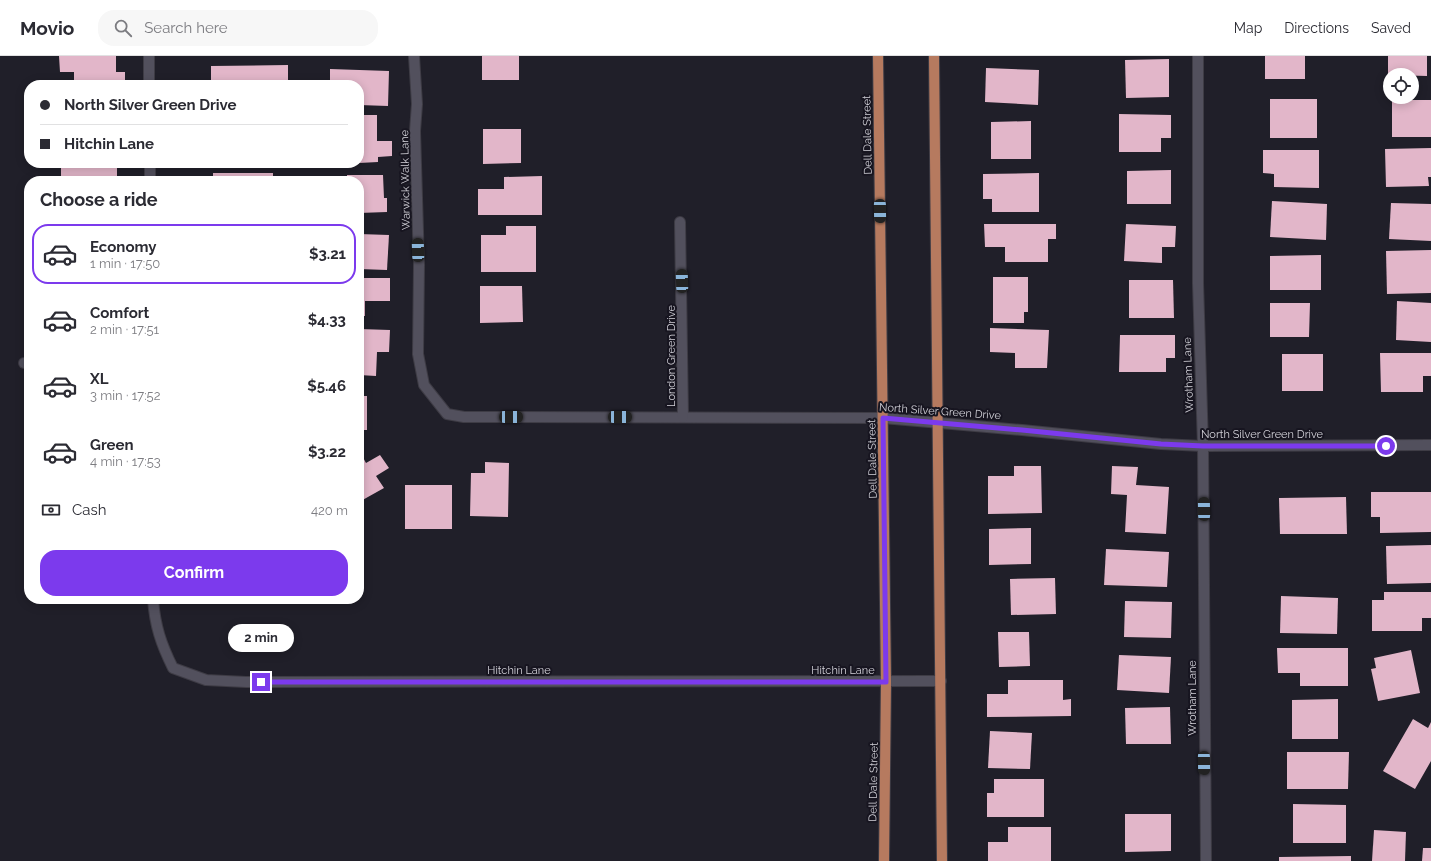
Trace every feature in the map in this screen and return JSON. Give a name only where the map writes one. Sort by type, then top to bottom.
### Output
[{"type":"main road","name":"Dell Dale Street","points":[[878,56],[886,682],[884,861]]},
{"type":"main road","points":[[934,56],[939,423],[942,861]]},
{"type":"street","points":[[149,56],[149,80]]},
{"type":"street","name":"Warwick Walk Lane","points":[[414,56],[417,104],[416,147],[419,265],[418,354],[424,385],[447,414]]},
{"type":"street","name":"Wrotham Lane","points":[[1198,56],[1198,283],[1203,446],[1206,861]]},
{"type":"street","name":"London Green Drive","points":[[680,222],[683,417]]},
{"type":"street","name":"North Silver Green Drive","points":[[447,414],[464,417],[883,418],[1161,444],[1203,446],[1431,445]]},
{"type":"street","name":"Hitchin Lane","points":[[154,604],[155,622],[162,646],[173,668],[206,680],[246,682],[941,681]]},
{"type":"building","points":[[59,56],[116,56],[116,72],[125,72],[125,80],[74,80],[74,72],[60,72]]},
{"type":"building","points":[[482,56],[519,56],[519,80],[482,80]]},
{"type":"building","points":[[1265,56],[1305,56],[1305,79],[1265,79]]},
{"type":"building","points":[[1388,56],[1427,56],[1427,76],[1419,76],[1419,68],[1388,68]]},
{"type":"building","points":[[1169,59],[1169,97],[1126,98],[1125,60]]},
{"type":"building","points":[[288,65],[288,80],[211,80],[211,66]]},
{"type":"building","points":[[986,68],[1039,70],[1038,105],[985,102]]},
{"type":"building","points":[[330,69],[389,71],[388,106],[364,105],[364,80],[330,80]]},
{"type":"building","points":[[1270,99],[1317,99],[1317,138],[1270,138]]},
{"type":"building","points":[[1419,100],[1431,100],[1431,137],[1392,137],[1392,104],[1419,104]]},
{"type":"building","points":[[1119,114],[1171,115],[1171,138],[1161,138],[1161,152],[1119,152]]},
{"type":"building","points":[[364,115],[377,115],[377,141],[392,141],[392,156],[378,157],[378,162],[364,163]]},
{"type":"building","points":[[1031,121],[1031,159],[991,159],[991,122]]},
{"type":"building","points":[[483,129],[521,129],[521,163],[483,164]]},
{"type":"building","points":[[1431,148],[1431,177],[1428,177],[1429,186],[1386,187],[1385,149]]},
{"type":"building","points":[[1263,150],[1319,150],[1319,188],[1274,187],[1274,174],[1263,173]]},
{"type":"building","points":[[61,168],[117,168],[117,176],[61,176]]},
{"type":"building","points":[[1171,170],[1171,204],[1127,204],[1127,171]]},
{"type":"building","points":[[213,173],[273,173],[273,176],[213,176]]},
{"type":"building","points":[[1039,173],[1039,212],[992,212],[992,199],[983,199],[983,174]]},
{"type":"building","points":[[383,175],[384,198],[387,198],[387,212],[364,213],[364,176],[347,176]]},
{"type":"building","points":[[542,176],[542,215],[478,215],[478,189],[504,189],[504,177]]},
{"type":"building","points":[[1272,201],[1327,204],[1326,240],[1270,237]]},
{"type":"building","points":[[1391,203],[1431,204],[1431,241],[1389,239]]},
{"type":"building","points":[[984,224],[1056,224],[1056,239],[1048,239],[1048,262],[1005,262],[1005,247],[985,247]]},
{"type":"building","points":[[1126,224],[1176,226],[1175,247],[1162,247],[1162,263],[1124,261]]},
{"type":"building","points":[[506,226],[536,226],[536,272],[481,272],[481,235],[506,235]]},
{"type":"building","points":[[364,234],[389,235],[387,270],[364,269]]},
{"type":"building","points":[[1431,250],[1431,293],[1387,294],[1386,251]]},
{"type":"building","points":[[1321,255],[1321,290],[1270,290],[1270,256]]},
{"type":"building","points":[[993,277],[1028,277],[1028,312],[1024,312],[1024,323],[993,323]]},
{"type":"building","points":[[364,278],[390,278],[390,301],[365,301],[365,316]]},
{"type":"building","points":[[1129,280],[1173,280],[1174,318],[1129,318]]},
{"type":"building","points":[[480,286],[522,286],[523,322],[480,323]]},
{"type":"building","points":[[1397,301],[1431,303],[1431,342],[1396,340]]},
{"type":"building","points":[[1270,303],[1310,303],[1309,337],[1270,337]]},
{"type":"building","points":[[990,328],[1049,330],[1047,368],[1015,368],[1015,353],[990,352]]},
{"type":"building","points":[[364,329],[390,330],[389,352],[377,352],[376,376],[364,375]]},
{"type":"building","points":[[1120,335],[1175,335],[1175,358],[1166,358],[1166,372],[1119,372]]},
{"type":"building","points":[[1380,353],[1431,353],[1431,376],[1423,376],[1423,392],[1381,392]]},
{"type":"building","points":[[1282,354],[1323,354],[1323,391],[1282,391]]},
{"type":"building","points":[[364,396],[367,396],[367,430],[364,430]]},
{"type":"building","points":[[380,455],[389,468],[376,476],[384,488],[364,499],[364,459],[366,463]]},
{"type":"building","points":[[485,462],[509,463],[508,517],[470,516],[471,473],[485,473]]},
{"type":"building","points":[[1014,466],[1041,466],[1042,513],[988,514],[988,476],[1014,476]]},
{"type":"building","points":[[1112,466],[1138,467],[1136,485],[1169,487],[1166,534],[1125,532],[1127,495],[1111,494]]},
{"type":"building","points":[[405,485],[452,485],[452,529],[405,529]]},
{"type":"building","points":[[1371,492],[1431,492],[1431,532],[1380,533],[1380,517],[1371,517]]},
{"type":"building","points":[[1346,497],[1347,534],[1280,534],[1279,498]]},
{"type":"building","points":[[1031,528],[1031,564],[989,565],[989,529]]},
{"type":"building","points":[[1431,545],[1431,583],[1387,584],[1386,546]]},
{"type":"building","points":[[1106,549],[1169,552],[1167,587],[1104,585]]},
{"type":"building","points":[[1055,578],[1056,614],[1011,615],[1010,579]]},
{"type":"building","points":[[1384,592],[1431,592],[1431,618],[1422,618],[1422,631],[1372,631],[1372,600],[1384,600]]},
{"type":"building","points":[[1281,596],[1338,598],[1337,634],[1280,633]]},
{"type":"building","points":[[1125,601],[1172,602],[1171,638],[1124,637]]},
{"type":"building","points":[[998,632],[1029,632],[1030,666],[999,667]]},
{"type":"building","points":[[1277,648],[1348,648],[1348,686],[1300,686],[1300,673],[1278,673]]},
{"type":"building","points":[[1411,650],[1420,693],[1378,701],[1371,669],[1376,668],[1374,658]]},
{"type":"building","points":[[1119,655],[1171,657],[1169,693],[1117,690]]},
{"type":"building","points":[[1008,680],[1063,680],[1063,700],[1071,699],[1071,716],[987,717],[987,694],[1008,694]]},
{"type":"building","points":[[1338,699],[1338,739],[1292,739],[1292,700]]},
{"type":"building","points":[[1170,707],[1171,744],[1126,744],[1125,708]]},
{"type":"building","points":[[1413,719],[1428,728],[1431,722],[1431,761],[1415,789],[1383,771]]},
{"type":"building","points":[[990,731],[1032,733],[1030,769],[988,768]]},
{"type":"building","points":[[1287,752],[1349,752],[1348,789],[1287,789]]},
{"type":"building","points":[[994,779],[1044,779],[1044,817],[987,817],[987,793],[994,793]]},
{"type":"building","points":[[1293,804],[1346,805],[1346,843],[1293,843]]},
{"type":"building","points":[[1125,814],[1171,814],[1171,851],[1125,852]]},
{"type":"building","points":[[1008,827],[1051,827],[1051,861],[988,861],[988,842],[1008,842]]},
{"type":"building","points":[[1374,830],[1406,832],[1405,861],[1372,861]]},
{"type":"building","points":[[1423,848],[1431,848],[1431,861],[1422,861]]},
{"type":"building","points":[[1351,856],[1351,861],[1279,861],[1279,857]]},
{"type":"route","points":[[261,682],[886,682],[883,418],[1161,444],[1203,446],[1386,446]]}]
